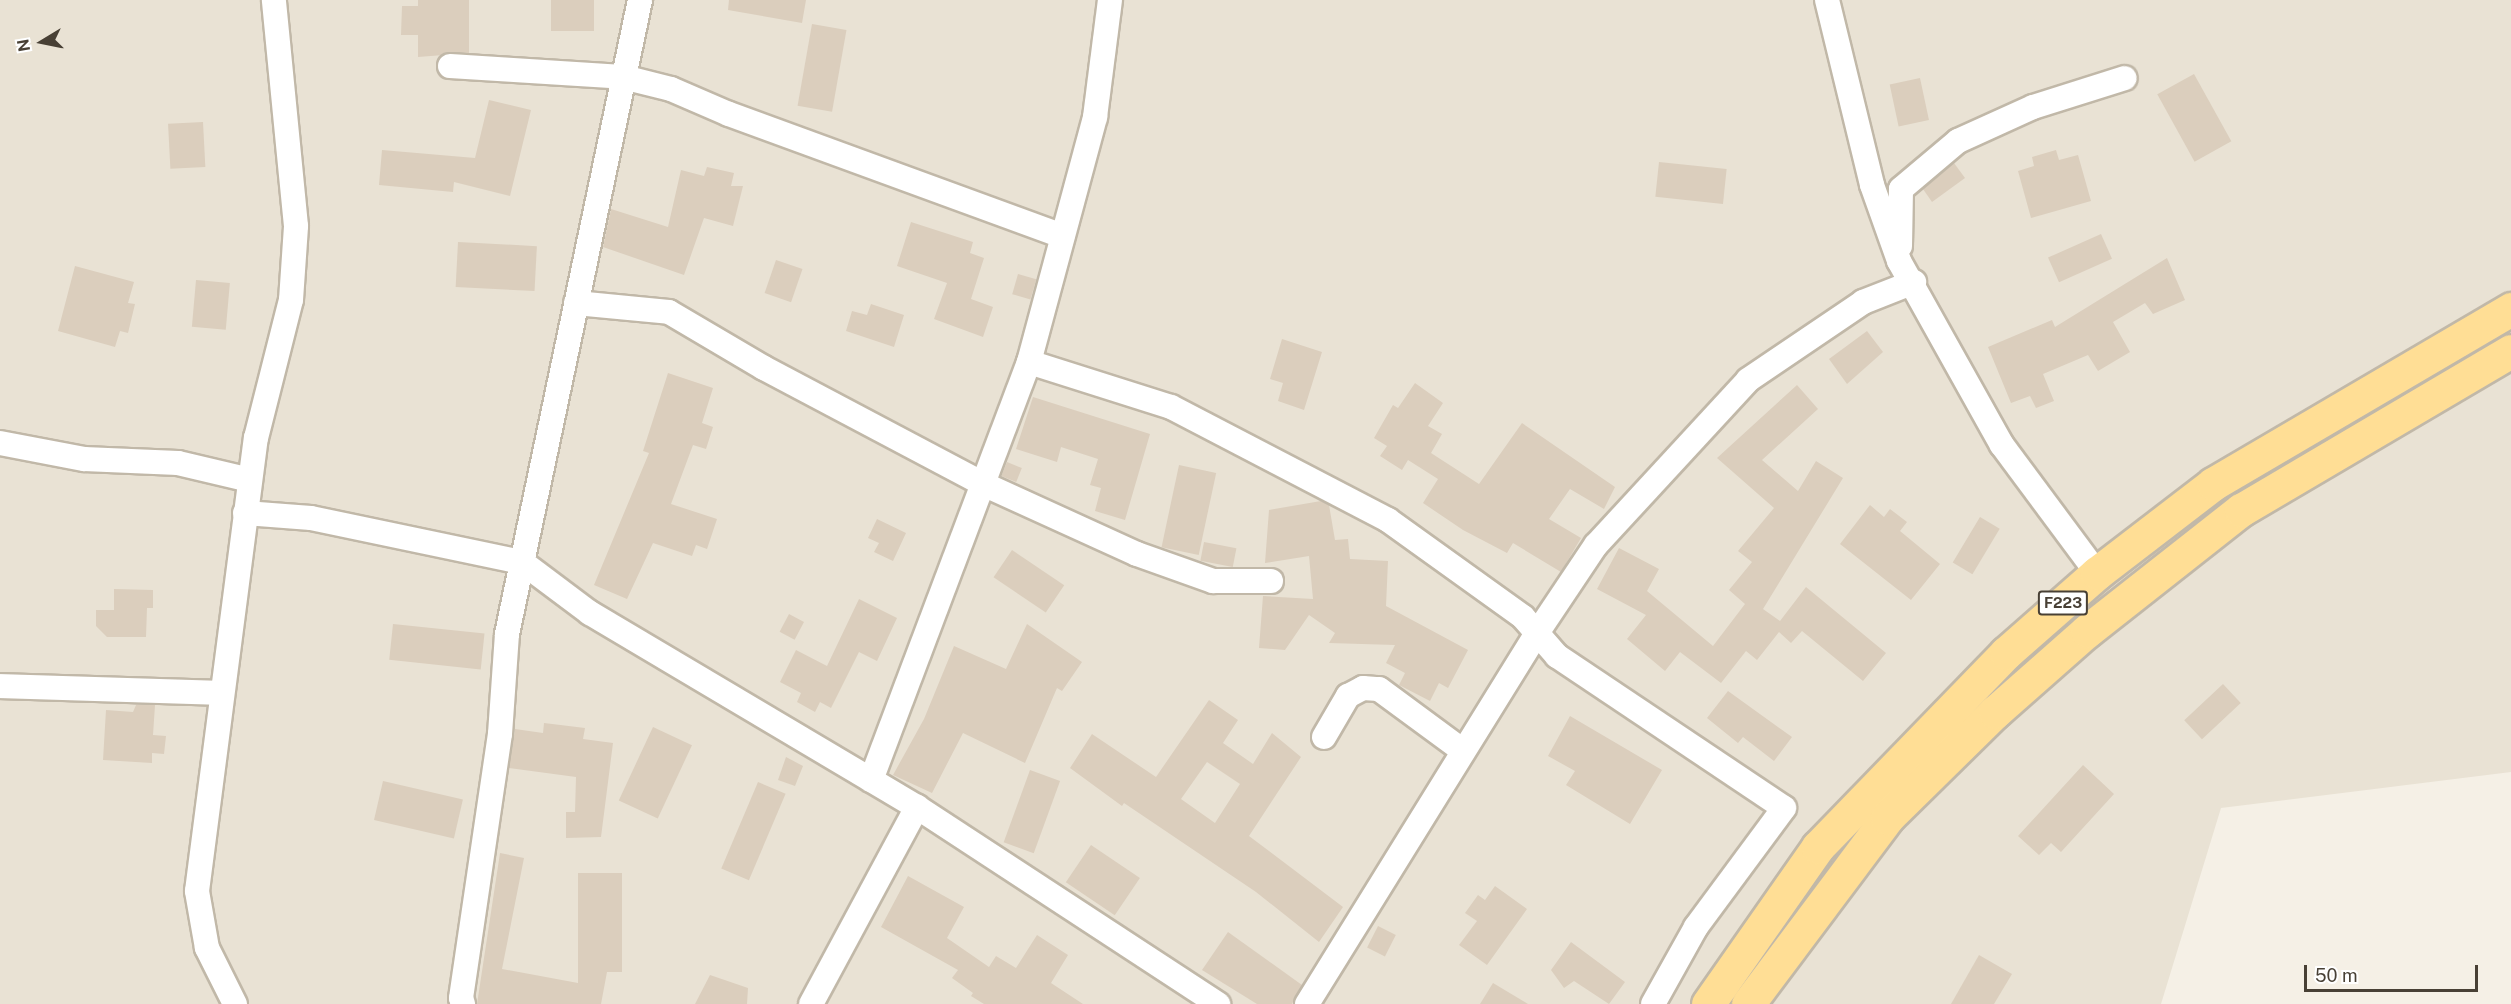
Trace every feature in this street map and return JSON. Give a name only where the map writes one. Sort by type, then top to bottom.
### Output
[{"type":"main road","name":"F223","points":[[1708,1004],[1818,848],[2006,653],[2097,573],[2213,484],[2511,309]]},
{"type":"main road","name":"F223","points":[[1748,1004],[1887,818],[1995,712],[2087,631],[2241,510],[2511,351]]},
{"type":"street","points":[[235,1004],[207,948],[197,891],[220,693],[256,438],[291,300],[296,226],[274,0]]},
{"type":"street","points":[[464,1004],[461,998],[500,734],[507,634],[640,0]]},
{"type":"street","points":[[871,780],[981,483],[1029,362],[1095,117],[1110,0]]},
{"type":"street","points":[[1827,0],[1872,185],[1899,261],[1914,282],[2002,446],[2097,573]]},
{"type":"street","points":[[450,66],[535,69],[594,78],[623,77],[671,89],[729,114],[1062,236]]},
{"type":"street","points":[[1899,261],[1901,189],[1958,141],[2033,107],[2125,78]]},
{"type":"street","points":[[1307,1004],[1537,633],[1596,546],[1748,380],[1823,333],[1863,302],[1914,282]]},
{"type":"street","points":[[576,303],[669,312],[764,368],[981,483],[1137,554],[1213,581],[1271,581]]},
{"type":"street","points":[[1029,362],[1171,407],[1388,520],[1523,617],[1557,656],[1784,808],[1696,927],[1653,1004]]},
{"type":"street","points":[[0,442],[84,459],[178,463],[250,480]]},
{"type":"street","points":[[245,513],[311,518],[522,562],[590,613],[916,807],[1218,1004]]},
{"type":"street","points":[[0,686],[220,693]]},
{"type":"street","points":[[1324,737],[1348,696],[1363,687],[1379,689],[1463,751]]},
{"type":"street","points":[[811,1004],[916,807]]},
{"type":"shaded area","points":[[0,0],[2511,0],[2511,772],[2221,808],[2161,1004],[0,1004]]},
{"type":"building","points":[[418,0],[469,0],[469,53],[418,57],[418,35],[401,35],[402,6],[418,6]]},
{"type":"building","points":[[551,0],[594,0],[594,31],[551,31]]},
{"type":"building","points":[[729,0],[806,0],[802,23],[728,10]]},
{"type":"building","points":[[812,24],[846,30],[832,112],[798,106]]},
{"type":"building","points":[[2194,74],[2231,141],[2195,162],[2157,94]]},
{"type":"building","points":[[1920,78],[1929,120],[1899,127],[1890,84]]},
{"type":"building","points":[[489,100],[531,110],[510,196],[454,182],[453,192],[379,185],[382,150],[475,158]]},
{"type":"building","points":[[203,122],[205,167],[170,169],[168,124]]},
{"type":"building","points":[[2056,150],[2059,160],[2078,155],[2091,201],[2031,218],[2018,171],[2034,166],[2032,157]]},
{"type":"building","points":[[1659,162],[1727,169],[1723,204],[1655,197]]},
{"type":"building","points":[[1954,163],[1965,178],[1932,202],[1923,189]]},
{"type":"building","points":[[707,167],[734,173],[731,186],[743,186],[733,226],[704,218],[684,275],[603,247],[611,209],[668,227],[681,170],[704,176]]},
{"type":"building","points":[[911,222],[973,242],[970,253],[984,258],[971,299],[993,307],[983,337],[934,319],[947,283],[897,266]]},
{"type":"building","points":[[2101,234],[2112,259],[2059,282],[2048,258]]},
{"type":"building","points":[[458,242],[537,246],[535,291],[456,287]]},
{"type":"building","points":[[2167,258],[2185,300],[2153,314],[2145,303],[2113,322],[2130,352],[2098,371],[2088,355],[2043,374],[2054,401],[2036,408],[2030,396],[2011,403],[1988,347],[2052,320],[2055,327]]},
{"type":"building","points":[[776,260],[802,269],[791,302],[765,293]]},
{"type":"building","points":[[75,266],[134,282],[128,303],[135,304],[128,333],[120,331],[115,347],[58,331]]},
{"type":"building","points":[[1018,274],[1036,279],[1030,299],[1012,294]]},
{"type":"building","points":[[196,280],[230,283],[226,330],[192,327]]},
{"type":"building","points":[[871,304],[904,315],[894,347],[846,331],[852,311],[867,315]]},
{"type":"building","points":[[1867,331],[1883,352],[1847,384],[1829,359]]},
{"type":"building","points":[[1282,339],[1322,352],[1304,410],[1278,401],[1283,383],[1270,379]]},
{"type":"building","points":[[668,373],[713,388],[702,423],[713,427],[706,449],[693,445],[671,504],[717,519],[707,549],[696,545],[692,556],[653,543],[627,599],[594,585],[649,453],[643,451]]},
{"type":"building","points":[[1415,383],[1443,403],[1428,426],[1442,434],[1431,453],[1479,484],[1522,423],[1615,487],[1604,509],[1570,489],[1549,519],[1581,538],[1561,572],[1513,543],[1507,553],[1463,530],[1423,503],[1438,479],[1408,460],[1402,470],[1380,456],[1387,446],[1374,438],[1393,405],[1398,408]]},
{"type":"building","points":[[1797,385],[1818,409],[1762,460],[1798,491],[1816,461],[1843,478],[1763,609],[1780,621],[1806,587],[1886,653],[1863,681],[1802,631],[1791,643],[1779,632],[1757,660],[1746,651],[1721,683],[1680,652],[1665,671],[1627,639],[1646,615],[1597,589],[1619,548],[1659,569],[1647,591],[1713,646],[1745,604],[1729,590],[1752,562],[1738,551],[1774,508],[1717,458]]},
{"type":"building","points":[[1033,397],[1150,434],[1125,520],[1095,511],[1101,488],[1090,485],[1098,459],[1061,447],[1057,462],[1016,449]]},
{"type":"building","points":[[1007,462],[1022,468],[1016,482],[1001,476]]},
{"type":"building","points":[[1179,465],[1216,473],[1199,555],[1162,547]]},
{"type":"building","points":[[1321,501],[1329,505],[1335,540],[1348,539],[1350,559],[1388,561],[1386,606],[1468,650],[1448,688],[1439,683],[1430,701],[1399,685],[1405,673],[1386,663],[1395,645],[1329,643],[1335,633],[1309,615],[1285,650],[1259,648],[1263,596],[1313,599],[1309,556],[1265,563],[1269,510]]},
{"type":"building","points":[[1870,505],[1884,517],[1890,509],[1907,522],[1900,531],[1940,564],[1911,600],[1840,544]]},
{"type":"building","points":[[1980,517],[2000,529],[1972,574],[1953,562]]},
{"type":"building","points":[[877,519],[906,533],[893,561],[874,552],[879,543],[868,538]]},
{"type":"building","points":[[1204,542],[1236,548],[1233,567],[1200,561]]},
{"type":"building","points":[[1012,550],[1064,585],[1046,613],[994,577]]},
{"type":"building","points":[[114,589],[153,590],[153,608],[147,608],[146,637],[107,637],[96,626],[96,610],[114,610]]},
{"type":"building","points":[[859,599],[897,618],[877,661],[859,652],[831,708],[820,702],[815,712],[797,702],[801,693],[780,682],[796,650],[827,666]]},
{"type":"building","points":[[789,614],[804,622],[795,640],[780,632]]},
{"type":"building","points":[[393,624],[484,634],[481,669],[389,660]]},
{"type":"building","points":[[1027,624],[1082,662],[1062,691],[1057,688],[1025,763],[963,733],[932,793],[893,775],[924,719],[954,646],[1006,669]]},
{"type":"building","points":[[2223,684],[2241,703],[2202,739],[2184,720]]},
{"type":"building","points":[[1728,691],[1792,737],[1774,761],[1743,737],[1738,743],[1707,718]]},
{"type":"building","points":[[1209,700],[1238,720],[1223,743],[1253,764],[1272,733],[1301,757],[1249,836],[1343,907],[1319,942],[1256,892],[1124,803],[1122,806],[1070,768],[1092,734],[1156,777]],"holes":[[[1207,762],[1240,784],[1215,823],[1181,799]]]},
{"type":"building","points":[[136,705],[155,705],[153,735],[166,736],[164,754],[152,753],[152,763],[103,760],[106,710],[133,712]]},
{"type":"building","points":[[1570,716],[1662,770],[1630,824],[1566,785],[1575,771],[1548,756]]},
{"type":"building","points":[[544,723],[585,728],[583,739],[613,743],[601,837],[566,838],[566,812],[575,812],[576,777],[509,768],[515,729],[543,733]]},
{"type":"building","points":[[653,727],[692,745],[658,819],[619,800]]},
{"type":"building","points":[[786,757],[803,766],[795,786],[778,780]]},
{"type":"building","points":[[2083,765],[2114,794],[2061,852],[2051,843],[2039,855],[2018,836]]},
{"type":"building","points":[[1030,770],[1060,781],[1034,853],[1004,842]]},
{"type":"building","points":[[383,781],[463,799],[454,838],[374,820]]},
{"type":"building","points":[[758,782],[786,794],[749,880],[721,869]]},
{"type":"building","points":[[1091,845],[1140,878],[1115,915],[1066,882]]},
{"type":"building","points":[[500,853],[524,858],[502,969],[578,983],[578,873],[622,873],[622,972],[607,972],[601,1004],[477,1004]]},
{"type":"building","points":[[908,876],[964,907],[947,938],[989,967],[996,956],[1016,968],[1037,935],[1068,955],[1051,983],[1083,1004],[984,1004],[971,996],[973,993],[952,978],[958,970],[881,927]]},
{"type":"building","points":[[1495,886],[1527,909],[1487,965],[1459,945],[1477,921],[1465,913],[1478,895],[1485,900]]},
{"type":"building","points":[[1378,926],[1396,935],[1385,956],[1367,947]]},
{"type":"building","points":[[1228,932],[1302,985],[1292,1004],[1257,1004],[1202,970]]},
{"type":"building","points":[[1571,942],[1625,982],[1609,1004],[1574,981],[1564,988],[1551,970]]},
{"type":"building","points":[[1979,955],[2012,974],[1994,1004],[1951,1004]]},
{"type":"building","points":[[710,975],[748,988],[747,1004],[695,1004]]},
{"type":"building","points":[[1493,983],[1528,1004],[1480,1004]]}]
